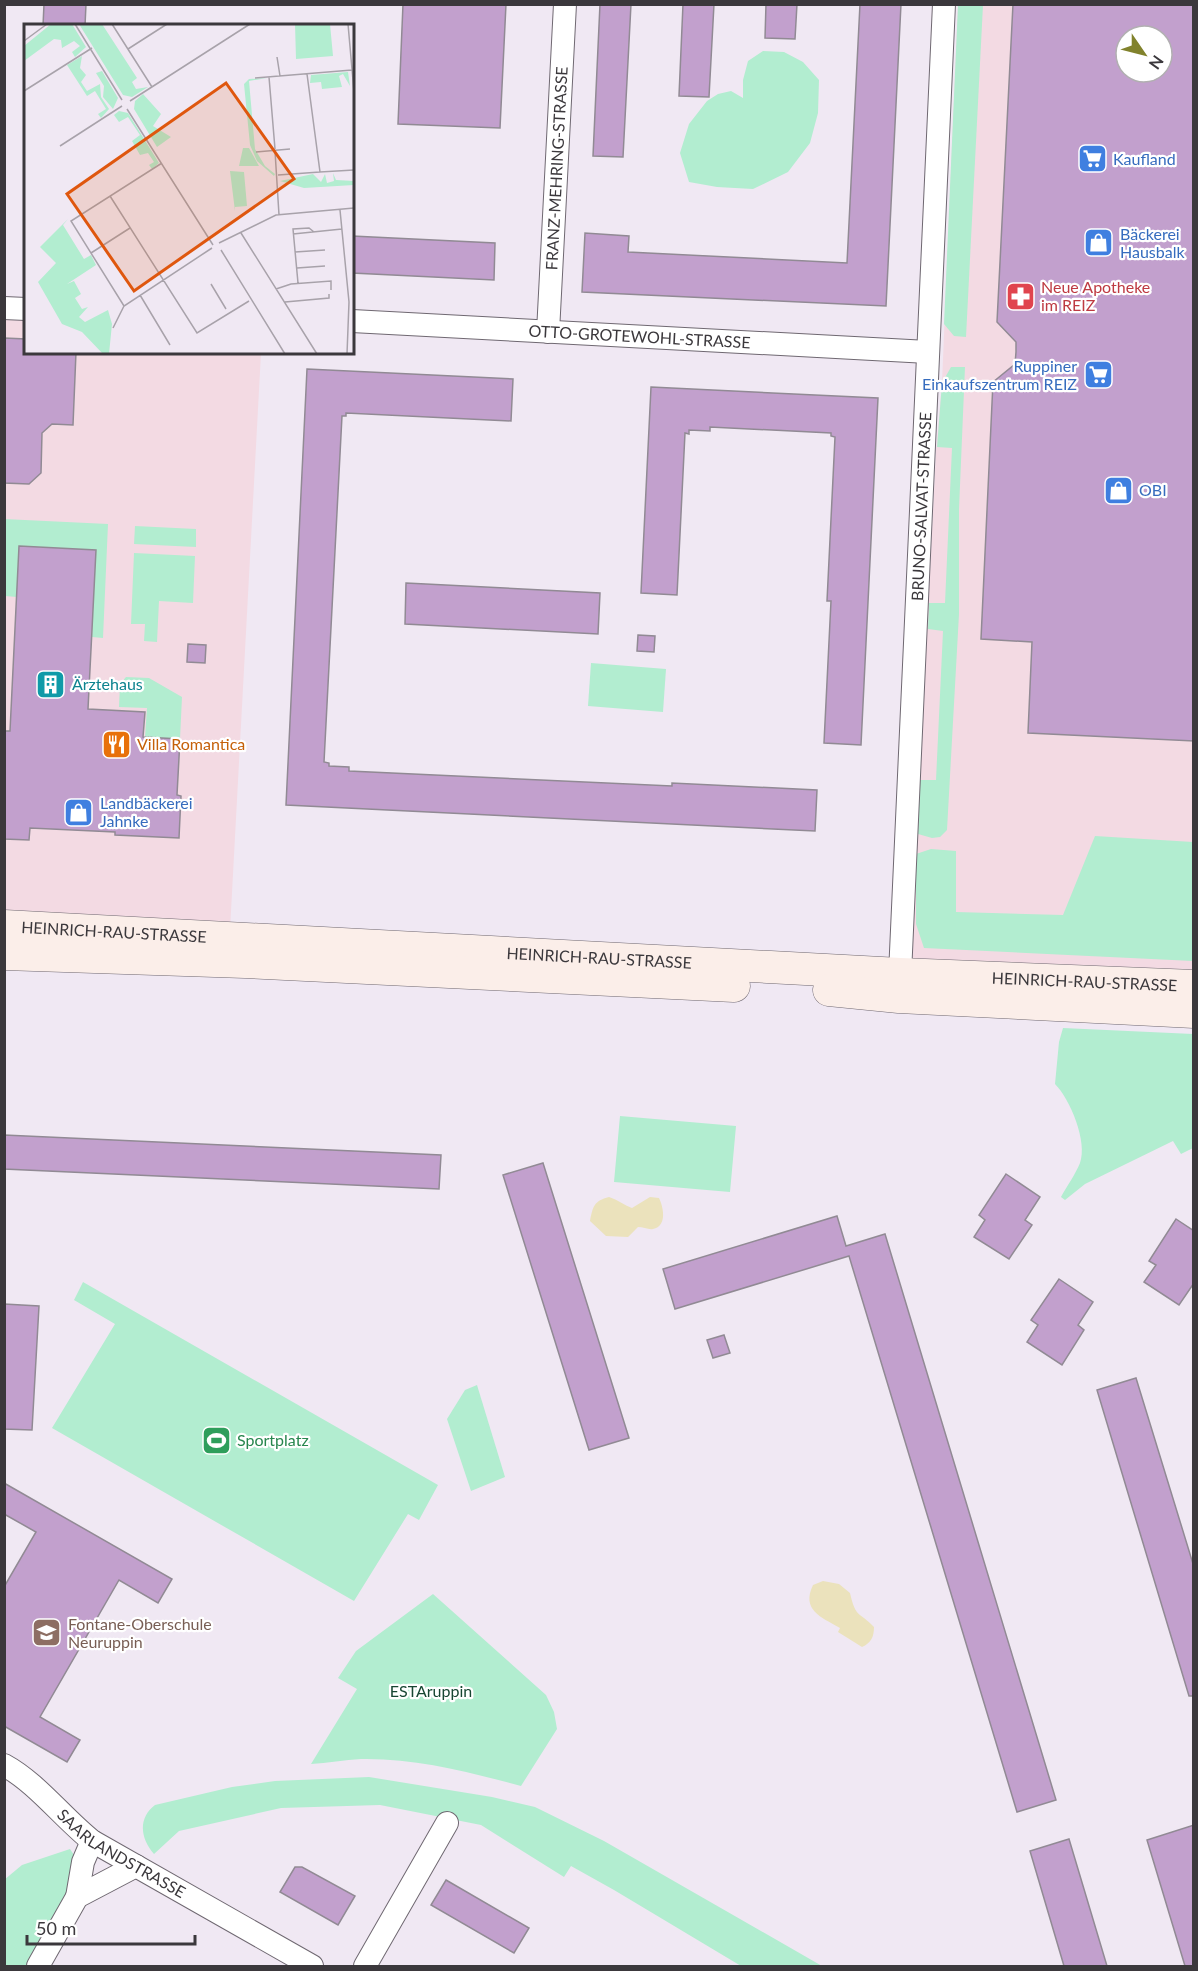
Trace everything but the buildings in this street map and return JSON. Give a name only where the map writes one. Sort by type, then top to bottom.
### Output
[{"type":"main road","name":"HEINRICH-RAU-STRASSE","points":[[4,926],[900,974],[1194,986]]},
{"type":"main road","name":"HEINRICH-RAU-STRASSE","points":[[4,954],[245,962],[836,991],[899,997],[1194,1012]]},
{"type":"street","name":"FRANZ-MEHRING-STRASSE","points":[[548,332],[565,4]]},
{"type":"street","name":"BRUNO-SALVAT-STRASSE","points":[[900,974],[944,4]]},
{"type":"street","points":[[4,308],[24,309]]},
{"type":"street","name":"OTTO-GROTEWOHL-STRASSE","points":[[354,321],[928,352]]},
{"type":"street","name":"SAARLANDSTRASSE","points":[[4,1765],[20,1773],[71,1824],[92,1841],[312,1966]]},
{"type":"street","points":[[365,1966],[447,1823]]},
{"type":"street","points":[[38,1966],[77,1897],[83,1862],[92,1841]]},
{"type":"street","points":[[77,1897],[136,1866]]},
{"type":"shaded area","points":[[958,5],[1193,5],[1193,983],[910,973],[936,452],[942,383]]},
{"type":"shaded area","points":[[4,317],[24,318],[24,354],[261,354],[230,930],[5,919]]},
{"type":"green space","points":[[958,5],[983,5],[966,337],[954,336],[944,324]]},
{"type":"green space","points":[[763,51],[784,52],[803,62],[819,80],[818,113],[810,143],[788,172],[753,189],[717,187],[689,182],[680,153],[689,124],[707,101],[718,94],[731,91],[743,98],[743,80],[748,61]]},
{"type":"green space","points":[[951,367],[965,367],[959,509],[959,614],[947,830],[940,837],[932,838],[918,834],[920,780],[936,780],[943,631],[928,629],[929,603],[945,603],[952,448],[937,447],[942,383]]},
{"type":"green space","points":[[4,519],[108,524],[103,638],[92,637],[95,550],[20,546],[17,597],[5,596]]},
{"type":"green space","points":[[135,526],[196,529],[196,547],[134,544]]},
{"type":"green space","points":[[134,553],[195,556],[193,603],[159,601],[157,642],[144,641],[145,624],[131,624]]},
{"type":"green space","points":[[591,663],[666,669],[663,712],[588,706]]},
{"type":"green space","points":[[126,677],[149,678],[182,697],[180,739],[145,737],[147,708],[119,707],[120,684]]},
{"type":"green space","points":[[1095,836],[1193,842],[1193,961],[924,948],[916,924],[916,854],[931,849],[956,851],[956,912],[1063,915]]},
{"type":"green space","points":[[1063,1028],[1193,1034],[1193,1148],[1181,1154],[1173,1141],[1085,1184],[1065,1200],[1061,1197],[1080,1163],[1082,1154],[1080,1133],[1072,1110],[1055,1084],[1059,1042]]},
{"type":"green space","points":[[620,1116],[736,1126],[730,1192],[614,1182]]},
{"type":"green space","name":"Sportplatz","points":[[83,1282],[438,1485],[419,1520],[408,1514],[354,1601],[52,1428],[115,1324],[74,1300]]},
{"type":"green space","points":[[477,1385],[505,1477],[471,1491],[447,1419],[465,1390]]},
{"type":"green space","name":"ESTAruppin","points":[[433,1594],[546,1695],[554,1712],[557,1729],[521,1786],[422,1763],[361,1759],[311,1764],[357,1689],[338,1678],[356,1651]]},
{"type":"green space","points":[[369,1777],[492,1797],[535,1807],[604,1841],[822,1966],[741,1966],[571,1866],[564,1877],[481,1825],[380,1805],[281,1808],[179,1831],[154,1854],[144,1835],[146,1816],[155,1805],[232,1787],[275,1781]]},
{"type":"green space","points":[[70,1849],[74,1855],[73,1898],[33,1966],[5,1966],[4,1880],[22,1865]]},
{"type":"sand","points":[[609,1197],[632,1208],[650,1197],[659,1198],[663,1220],[658,1227],[653,1229],[638,1227],[628,1237],[606,1236],[590,1221],[595,1205],[600,1200]]},
{"type":"sand","points":[[823,1581],[839,1584],[850,1593],[856,1611],[874,1627],[868,1644],[862,1647],[838,1632],[840,1628],[820,1616],[811,1607],[809,1601],[813,1585]]},
{"type":"place","name":"Kaufland","points":[[1092,159]]},
{"type":"place","name":"Bäckerei Hausbalk","points":[[1099,243]]},
{"type":"place","name":"Neue Apotheke im REIZ","points":[[1020,296]]},
{"type":"place","name":"Ruppiner Einkaufszentrum REIZ","points":[[1098,375]]},
{"type":"place","name":"OBI","points":[[1118,490]]},
{"type":"place","name":"Ärztehaus","points":[[51,684]]},
{"type":"place","name":"Villa Romantica","points":[[116,744]]},
{"type":"place","name":"Landbäckerei Jahnke","points":[[79,812]]},
{"type":"place","name":"Sportplatz","points":[[216,1440]]},
{"type":"place","name":"Fontane-Oberschule Neuruppin","points":[[47,1633]]}]
